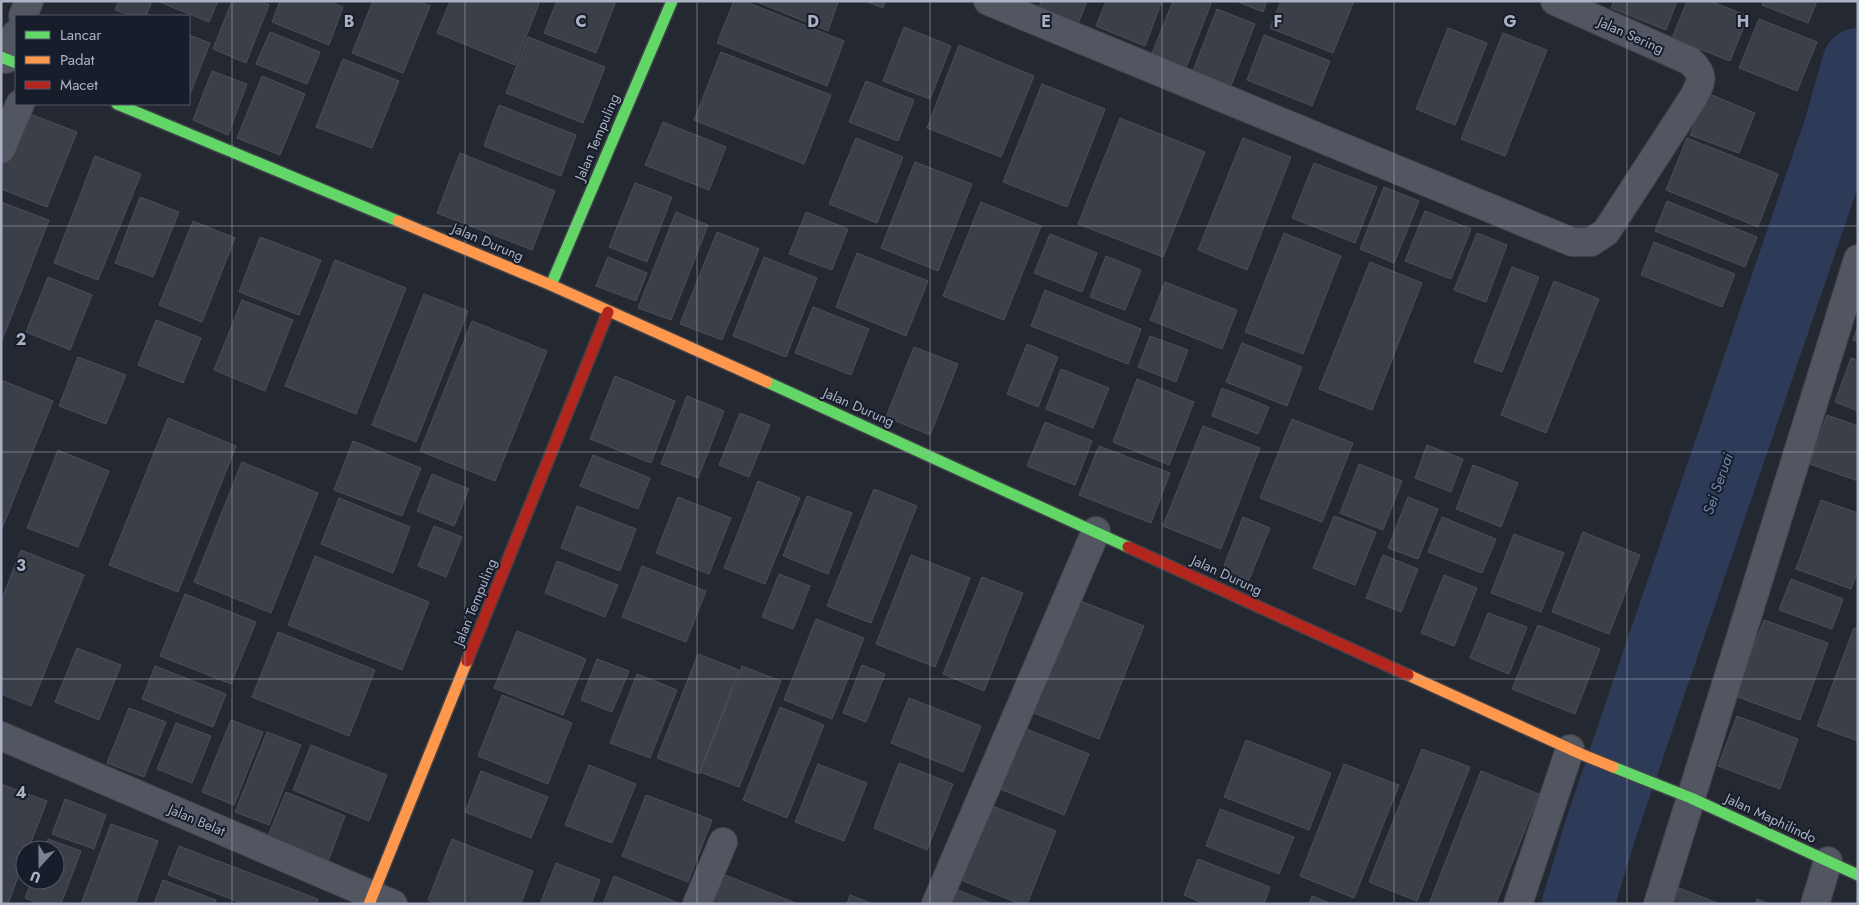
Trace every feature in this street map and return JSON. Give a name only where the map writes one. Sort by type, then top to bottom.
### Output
[{"type":"street","points":[[23,15],[29,1]]},
{"type":"street","name":"Jalan Tempuling","points":[[550,285],[672,1]]},
{"type":"street","name":"Jalan Sering","points":[[988,1],[1572,242],[1591,242],[1606,232],[1694,98],[1701,83],[1701,75],[1690,61],[1556,1]]},
{"type":"street","points":[[8,60],[15,37]]},
{"type":"street","points":[[1,149],[20,105]]},
{"type":"street","name":"Jalan Durung","points":[[119,105],[550,285],[852,420],[1575,751],[1681,794]]},
{"type":"street","points":[[1658,904],[1681,794],[1858,260]]},
{"type":"street","name":"Jalan Tempuling","points":[[379,901],[608,312]]},
{"type":"street","points":[[936,904],[1096,531]]},
{"type":"street","name":"Jalan Belat","points":[[1,736],[379,901]]},
{"type":"street","points":[[1518,904],[1575,751]]},
{"type":"street","name":"Jalan Maphilindo","points":[[1681,794],[1858,875]]},
{"type":"street","points":[[697,904],[723,842]]},
{"type":"street","points":[[1815,904],[1828,861]]},
{"type":"building","points":[[119,1],[152,1],[146,15],[129,15],[115,10]]},
{"type":"building","points":[[157,1],[218,1],[209,22]]},
{"type":"building","points":[[232,1],[261,1],[269,5],[246,63],[213,49]]},
{"type":"building","points":[[280,1],[328,1],[343,7],[329,45],[272,22]]},
{"type":"building","points":[[373,1],[418,1],[430,6],[403,73],[352,53]]},
{"type":"building","points":[[450,1],[540,1],[515,65],[437,33]]},
{"type":"building","points":[[557,1],[616,1],[596,53],[544,33]]},
{"type":"building","points":[[734,1],[744,1],[844,41],[827,86],[717,43]]},
{"type":"building","points":[[755,1],[837,1],[838,2],[828,31]]},
{"type":"building","points":[[865,1],[885,1],[883,8]]},
{"type":"building","points":[[1041,1],[1087,1],[1076,29],[1037,13]]},
{"type":"building","points":[[1106,1],[1162,1],[1145,46],[1096,26]]},
{"type":"building","points":[[1173,1],[1212,1],[1185,70],[1151,56]]},
{"type":"building","points":[[1236,1],[1267,1],[1263,12]]},
{"type":"building","points":[[1281,1],[1354,1],[1333,53],[1270,28]]},
{"type":"building","points":[[1614,1],[1677,1],[1666,30],[1611,8]]},
{"type":"building","points":[[1687,1],[1710,1],[1748,16],[1730,61],[1672,38]]},
{"type":"building","points":[[1763,1],[1817,1],[1808,23],[1762,5]]},
{"type":"building","points":[[1217,9],[1255,24],[1229,91],[1191,76]]},
{"type":"building","points":[[1759,19],[1817,42],[1797,91],[1739,68]]},
{"type":"building","points":[[904,27],[951,46],[930,99],[883,81]]},
{"type":"building","points":[[1448,28],[1487,43],[1455,125],[1416,109]]},
{"type":"building","points":[[270,32],[320,52],[307,84],[256,64]]},
{"type":"building","points":[[1503,33],[1547,50],[1505,156],[1461,139]]},
{"type":"building","points":[[190,35],[210,43],[190,94]]},
{"type":"building","points":[[1264,35],[1330,61],[1312,106],[1247,80]]},
{"type":"building","points":[[528,37],[605,67],[583,123],[506,93]]},
{"type":"building","points":[[959,45],[1034,76],[1001,157],[927,128]]},
{"type":"building","points":[[721,52],[831,95],[804,164],[694,120]]},
{"type":"building","points":[[343,59],[399,81],[372,148],[316,127]]},
{"type":"building","points":[[212,71],[247,84],[228,135],[193,120]]},
{"type":"building","points":[[262,76],[305,94],[280,155],[237,138]]},
{"type":"building","points":[[866,81],[914,100],[898,141],[849,122]]},
{"type":"building","points":[[1042,84],[1105,109],[1067,207],[1003,182]]},
{"type":"building","points":[[1707,93],[1755,113],[1739,153],[1690,135]]},
{"type":"building","points":[[499,105],[576,135],[561,176],[484,146]]},
{"type":"building","points":[[17,109],[77,132],[47,207],[1,189],[1,149]]},
{"type":"building","points":[[1120,118],[1205,152],[1163,257],[1078,224]]},
{"type":"building","points":[[663,122],[726,147],[709,190],[645,165]]},
{"type":"building","points":[[856,138],[903,157],[877,223],[829,204]]},
{"type":"building","points":[[1243,138],[1291,157],[1247,270],[1198,250]]},
{"type":"building","points":[[1687,138],[1778,174],[1758,227],[1666,190]]},
{"type":"building","points":[[460,153],[555,191],[532,250],[437,213]]},
{"type":"building","points":[[95,156],[141,174],[98,280],[54,263]]},
{"type":"building","points":[[915,162],[972,184],[938,271],[881,248]]},
{"type":"building","points":[[1314,163],[1377,187],[1355,243],[1292,218]]},
{"type":"building","points":[[635,183],[672,197],[647,262],[609,247]]},
{"type":"building","points":[[1384,187],[1419,201],[1394,263],[1360,249]]},
{"type":"building","points":[[140,197],[179,212],[153,277],[115,263]]},
{"type":"building","points":[[1667,201],[1757,237],[1745,267],[1655,231]]},
{"type":"building","points":[[1,202],[49,220],[1,343]]},
{"type":"building","points":[[981,202],[1041,226],[1004,320],[943,296]]},
{"type":"building","points":[[1425,211],[1471,229],[1451,279],[1405,261]]},
{"type":"building","points":[[676,212],[708,225],[671,320],[638,308]]},
{"type":"building","points":[[806,212],[848,229],[832,270],[789,254]]},
{"type":"building","points":[[193,221],[235,238],[202,322],[159,305]]},
{"type":"building","points":[[717,232],[759,249],[722,340],[680,324]]},
{"type":"building","points":[[1284,233],[1341,256],[1303,354],[1245,332]]},
{"type":"building","points":[[1477,233],[1507,245],[1486,302],[1454,290]]},
{"type":"building","points":[[1050,234],[1097,253],[1082,292],[1034,273]]},
{"type":"building","points":[[260,237],[321,260],[299,315],[239,292]]},
{"type":"building","points":[[1654,242],[1735,274],[1722,307],[1641,275]]},
{"type":"building","points":[[857,253],[928,281],[906,336],[836,307]]},
{"type":"building","points":[[1106,256],[1141,270],[1125,310],[1090,297]]},
{"type":"building","points":[[608,257],[647,273],[636,301],[596,286]]},
{"type":"building","points":[[764,257],[817,278],[786,357],[733,336]]},
{"type":"building","points":[[335,260],[406,288],[356,414],[285,386]]},
{"type":"building","points":[[1370,262],[1422,283],[1372,410],[1319,389]]},
{"type":"building","points":[[1512,267],[1539,277],[1502,372],[1474,362]]},
{"type":"building","points":[[48,277],[92,295],[70,350],[26,332]]},
{"type":"building","points":[[1554,281],[1599,299],[1546,433],[1501,415]]},
{"type":"building","points":[[1165,282],[1237,310],[1222,349],[1150,320]]},
{"type":"building","points":[[1045,290],[1141,329],[1128,364],[1031,326]]},
{"type":"building","points":[[424,294],[468,311],[416,442],[372,425]]},
{"type":"building","points":[[242,300],[293,320],[265,391],[214,370]]},
{"type":"building","points":[[813,307],[869,329],[851,375],[795,353]]},
{"type":"building","points":[[156,320],[201,338],[183,383],[138,365]]},
{"type":"building","points":[[472,321],[547,351],[495,481],[420,451]]},
{"type":"building","points":[[1858,326],[1858,342],[1853,340]]},
{"type":"building","points":[[1150,336],[1188,350],[1176,382],[1138,367]]},
{"type":"building","points":[[1242,343],[1302,367],[1287,406],[1226,382]]},
{"type":"building","points":[[1027,344],[1058,357],[1038,407],[1007,394]]},
{"type":"building","points":[[914,347],[958,364],[930,435],[886,417]]},
{"type":"building","points":[[78,357],[126,375],[106,424],[59,406]]},
{"type":"building","points":[[1851,358],[1858,360],[1858,411],[1835,402]]},
{"type":"building","points":[[1061,369],[1109,388],[1093,428],[1046,409]]},
{"type":"building","points":[[615,376],[675,401],[651,463],[590,439]]},
{"type":"building","points":[[1137,379],[1194,402],[1169,465],[1113,442]]},
{"type":"building","points":[[1,380],[53,401],[1,531]]},
{"type":"building","points":[[1222,388],[1269,407],[1258,434],[1212,416]]},
{"type":"building","points":[[687,396],[724,411],[698,478],[661,464]]},
{"type":"building","points":[[740,413],[770,425],[749,477],[719,465]]},
{"type":"building","points":[[1827,415],[1858,426],[1858,481],[1810,464]]},
{"type":"building","points":[[168,418],[236,446],[178,592],[109,565]]},
{"type":"building","points":[[1292,419],[1353,443],[1322,522],[1260,498]]},
{"type":"building","points":[[1045,422],[1092,441],[1075,485],[1027,466]]},
{"type":"building","points":[[1203,426],[1260,448],[1221,549],[1163,526]]},
{"type":"building","points":[[353,441],[421,468],[402,516],[334,490]]},
{"type":"building","points":[[1427,445],[1463,459],[1451,492],[1415,478]]},
{"type":"building","points":[[1099,446],[1170,473],[1151,523],[1079,495]]},
{"type":"building","points":[[58,450],[109,471],[78,547],[27,528]]},
{"type":"building","points":[[593,455],[650,478],[638,509],[580,486]]},
{"type":"building","points":[[242,462],[318,493],[271,613],[194,582]]},
{"type":"building","points":[[1359,464],[1402,481],[1383,530],[1340,513]]},
{"type":"building","points":[[1473,465],[1518,483],[1501,527],[1456,509]]},
{"type":"building","points":[[432,474],[469,489],[454,526],[417,511]]},
{"type":"building","points":[[758,481],[800,498],[765,584],[724,568]]},
{"type":"building","points":[[874,489],[917,506],[871,623],[827,606]]},
{"type":"building","points":[[807,496],[852,513],[828,574],[783,556]]},
{"type":"building","points":[[678,497],[731,518],[709,574],[656,553]]},
{"type":"building","points":[[1408,497],[1438,509],[1418,559],[1388,548]]},
{"type":"building","points":[[339,498],[410,527],[393,573],[321,544]]},
{"type":"building","points":[[1821,500],[1858,513],[1858,570],[1851,589],[1796,569]]},
{"type":"building","points":[[577,506],[636,529],[620,571],[561,548]]},
{"type":"building","points":[[1334,516],[1376,532],[1355,585],[1313,568]]},
{"type":"building","points":[[1243,517],[1270,528],[1248,582],[1222,571]]},
{"type":"building","points":[[1442,517],[1496,539],[1482,573],[1428,552]]},
{"type":"building","points":[[434,526],[462,537],[446,577],[418,566]]},
{"type":"building","points":[[1583,532],[1640,555],[1609,634],[1552,612]]},
{"type":"building","points":[[1514,534],[1564,553],[1541,612],[1491,593]]},
{"type":"building","points":[[21,550],[84,575],[31,706],[1,694],[1,601]]},
{"type":"building","points":[[911,555],[970,578],[935,667],[876,644]]},
{"type":"building","points":[[1383,555],[1418,569],[1401,612],[1366,598]]},
{"type":"building","points":[[315,556],[429,602],[402,670],[288,625]]},
{"type":"building","points":[[557,561],[618,585],[605,617],[545,593]]},
{"type":"building","points":[[642,566],[706,591],[686,642],[622,617]]},
{"type":"building","points":[[779,574],[810,586],[793,629],[762,617]]},
{"type":"building","points":[[1444,575],[1477,588],[1454,646],[1421,633]]},
{"type":"building","points":[[982,577],[1023,593],[984,691],[943,674]]},
{"type":"building","points":[[1791,579],[1843,599],[1832,629],[1779,610]]},
{"type":"building","points":[[185,594],[256,622],[231,684],[160,656]]},
{"type":"building","points":[[1073,598],[1144,626],[1099,739],[1029,711]]},
{"type":"building","points":[[1488,613],[1527,627],[1509,674],[1470,658]]},
{"type":"building","points":[[816,619],[864,638],[832,719],[784,700]]},
{"type":"building","points":[[1764,620],[1828,643],[1800,720],[1735,696]]},
{"type":"building","points":[[1538,625],[1600,649],[1575,714],[1512,689]]},
{"type":"building","points":[[1854,628],[1858,629],[1858,741],[1817,726]]},
{"type":"building","points":[[517,631],[586,659],[563,715],[494,688]]},
{"type":"building","points":[[278,632],[375,670],[349,736],[252,697]]},
{"type":"building","points":[[77,648],[121,665],[99,720],[55,702]]},
{"type":"building","points":[[698,654],[739,670],[699,774],[657,758]]},
{"type":"building","points":[[597,659],[629,671],[612,712],[581,700]]},
{"type":"building","points":[[862,665],[885,674],[866,722],[843,713]]},
{"type":"building","points":[[155,666],[226,694],[213,727],[142,699]]},
{"type":"building","points":[[742,666],[781,681],[739,787],[700,772]]},
{"type":"building","points":[[637,674],[677,690],[650,758],[610,743]]},
{"type":"building","points":[[502,695],[572,723],[548,784],[478,756]]},
{"type":"building","points":[[909,698],[981,726],[963,772],[891,743]]},
{"type":"building","points":[[780,707],[824,725],[787,818],[743,800]]},
{"type":"building","points":[[129,708],[166,722],[144,777],[107,763]]},
{"type":"building","points":[[1737,716],[1798,739],[1780,789],[1718,766]]},
{"type":"building","points":[[231,720],[263,732],[234,805],[202,792]]},
{"type":"building","points":[[176,723],[211,736],[192,783],[157,769]]},
{"type":"building","points":[[1019,726],[1089,754],[1064,815],[995,787]]},
{"type":"building","points":[[267,732],[301,745],[269,825],[235,812]]},
{"type":"building","points":[[1246,740],[1331,773],[1309,830],[1224,797]]},
{"type":"building","points":[[311,745],[387,775],[369,821],[293,790]]},
{"type":"building","points":[[1422,749],[1470,767],[1417,901],[1369,882]]},
{"type":"building","points":[[899,763],[953,784],[927,850],[874,828]]},
{"type":"building","points":[[818,764],[867,783],[844,841],[795,822]]},
{"type":"building","points":[[1344,764],[1399,785],[1354,898],[1300,876]]},
{"type":"building","points":[[589,765],[636,784],[612,843],[565,825]]},
{"type":"building","points":[[481,771],[548,797],[531,838],[465,812]]},
{"type":"building","points":[[1481,771],[1539,794],[1496,904],[1429,904]]},
{"type":"building","points":[[1,784],[47,801],[32,840],[15,840],[15,885],[8,904],[1,902]]},
{"type":"building","points":[[286,792],[345,816],[326,867],[265,843]]},
{"type":"building","points":[[646,795],[712,820],[688,882],[622,856]]},
{"type":"building","points":[[65,799],[106,815],[94,849],[52,834]]},
{"type":"building","points":[[990,805],[1056,831],[1027,904],[1020,904],[961,880]]},
{"type":"building","points":[[1220,809],[1294,837],[1279,874],[1206,846]]},
{"type":"building","points":[[111,824],[158,841],[135,904],[81,904]]},
{"type":"building","points":[[452,839],[533,871],[521,904],[436,904],[428,900]]},
{"type":"building","points":[[65,845],[81,851],[61,904],[40,904],[25,898],[28,890],[65,890]]},
{"type":"building","points":[[179,846],[318,899],[317,904],[244,904],[168,875]]},
{"type":"building","points":[[1198,859],[1270,887],[1264,904],[1205,904],[1184,895]]},
{"type":"building","points":[[556,863],[600,880],[591,904],[540,904]]},
{"type":"building","points":[[720,873],[798,904],[708,904]]},
{"type":"building","points":[[614,876],[681,904],[603,904]]},
{"type":"building","points":[[163,880],[216,900],[215,904],[154,904]]},
{"type":"building","points":[[948,886],[993,904],[942,904]]},
{"type":"building","points":[[1679,888],[1720,904],[1673,904]]},
{"type":"building","points":[[850,895],[873,904],[847,904]]},
{"type":"building","points":[[1312,896],[1332,904],[1309,904]]},
{"type":"building","points":[[1757,899],[1770,904],[1755,904]]},
{"type":"waterway","name":"Sei Seruai","points":[[1578,904],[1601,828],[1839,131],[1858,64]]},
{"type":"traffic: fast","points":[[551,285],[672,1]]},
{"type":"traffic: fast","points":[[1,57],[15,63]]},
{"type":"traffic: fast","points":[[119,105],[398,221]]},
{"type":"traffic: fast","points":[[767,382],[1128,547]]},
{"type":"traffic: fast","points":[[1613,767],[1691,798],[1858,875]]},
{"type":"traffic: slow","points":[[398,221],[551,285],[767,382]]},
{"type":"traffic: slow","points":[[369,904],[467,661]]},
{"type":"traffic: slow","points":[[1408,675],[1613,767]]},
{"type":"traffic: jam","points":[[467,661],[608,312]]},
{"type":"traffic: jam","points":[[1128,547],[1408,675]]}]
